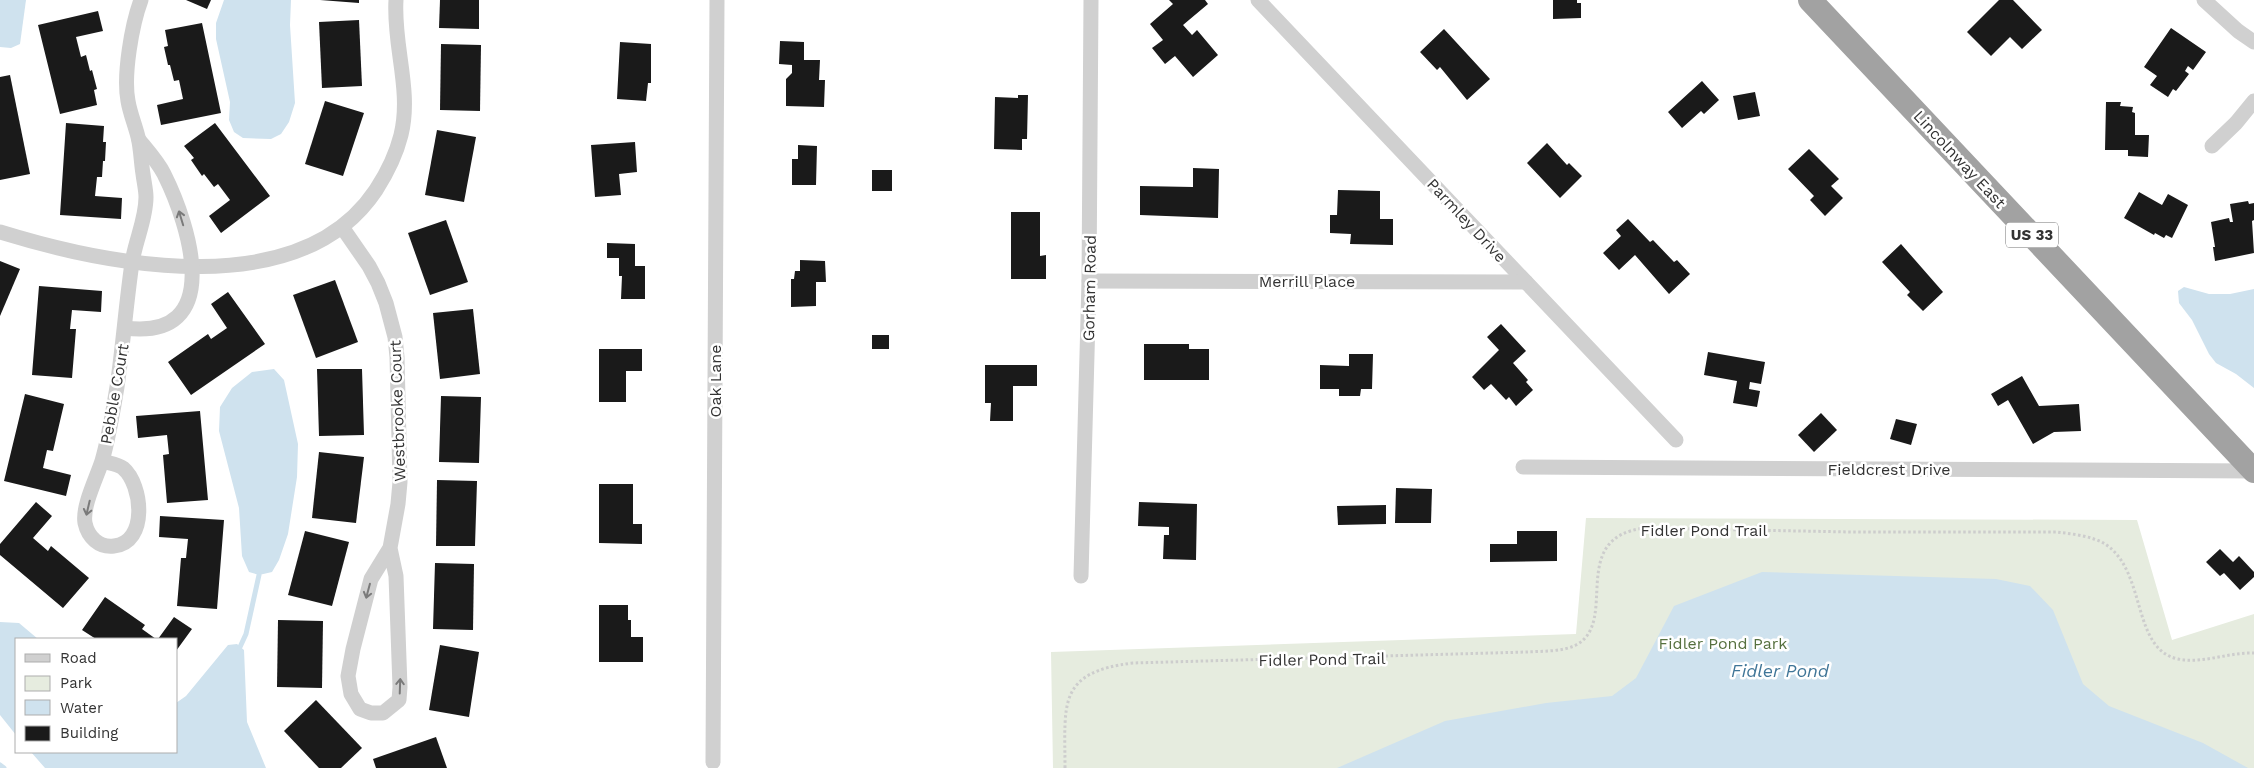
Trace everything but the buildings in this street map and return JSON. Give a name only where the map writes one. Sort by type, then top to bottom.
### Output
[{"type":"highway","name":"Lincolnway East","points":[[1810,0],[2254,471]]},
{"type":"street","points":[[0,232],[69,251],[132,262],[194,265],[258,261],[287,255],[318,242],[342,227],[359,212],[384,177],[401,136],[405,93],[396,25],[396,0]]},
{"type":"street","name":"Oak Lane","points":[[713,762],[717,0]]},
{"type":"street","name":"Gorham Road","points":[[1081,576],[1089,281],[1091,0]]},
{"type":"street","name":"Parmley Drive","points":[[1258,0],[1676,440]]},
{"type":"street","points":[[2204,0],[2226,22],[2254,42]]},
{"type":"street","name":"Pebble Court","points":[[102,461],[121,467],[128,473],[133,481],[137,497],[138,513],[135,530],[126,543],[114,546],[104,546],[95,542],[85,522],[93,483],[102,461],[117,390],[132,262],[144,220],[146,196],[138,139],[127,99],[135,4]]},
{"type":"street","points":[[2212,146],[2236,123],[2254,101]]},
{"type":"street","points":[[138,139],[164,172],[177,204],[194,265]]},
{"type":"street","name":"Westbrooke Court","points":[[342,227],[369,266],[378,283],[386,303],[398,357],[400,482],[398,504],[390,548],[372,579],[353,649],[348,676],[352,694],[360,709],[371,713],[383,713],[399,700],[396,576],[390,548]]},
{"type":"street","name":"Pebble Court","points":[[125,328],[153,329],[171,322],[180,314],[186,306],[190,293],[194,265]]},
{"type":"street","name":"Merrill Place","points":[[1089,281],[1526,282]]},
{"type":"street","name":"Fieldcrest Drive","points":[[1523,468],[2254,471]]},
{"type":"path","name":"Fidler Pond Trail","points":[[1065,768],[1066,716],[1072,690],[1094,670],[1114,665],[1517,653],[1568,648],[1585,639],[1592,626],[1598,570],[1604,552],[1610,542],[1631,530],[1645,528],[1851,532],[2057,532],[2076,535],[2104,544],[2117,554],[2125,564],[2132,579],[2146,628],[2152,641],[2161,651],[2177,658],[2193,660],[2254,653]]},
{"type":"green space","name":"Fidler Pond Park","points":[[1586,518],[2137,520],[2172,640],[2254,614],[2254,768],[1053,768],[1051,652],[1576,634]]},
{"type":"water","points":[[0,0],[26,0],[20,44],[11,48],[0,47]]},
{"type":"water","points":[[224,0],[291,0],[290,25],[295,103],[289,122],[281,134],[271,139],[243,138],[234,132],[229,120],[230,102],[216,39],[216,23]]},
{"type":"water","points":[[2184,287],[2209,294],[2230,294],[2254,289],[2254,388],[2236,374],[2216,363],[2209,354],[2192,320],[2179,303],[2178,291]]},
{"type":"water","points":[[274,369],[284,380],[298,444],[297,477],[288,534],[279,560],[272,572],[259,575],[249,572],[242,556],[239,508],[219,431],[220,407],[232,388],[252,372]]},
{"type":"water","name":"Fidler Pond","points":[[1762,572],[1996,579],[2030,586],[2053,610],[2083,684],[2109,706],[2203,743],[2248,768],[1337,768],[1445,721],[1546,703],[1612,696],[1636,678],[1674,606]]},
{"type":"water","points":[[0,622],[19,623],[37,638],[15,638],[15,734],[0,715]]},
{"type":"water","points":[[237,644],[244,650],[247,722],[266,768],[45,768],[32,753],[178,753],[178,702],[186,696],[228,645]]},
{"type":"waterway","points":[[240,647],[246,634],[259,575]]},
{"type":"waterway","points":[[0,765],[4,768]]}]
